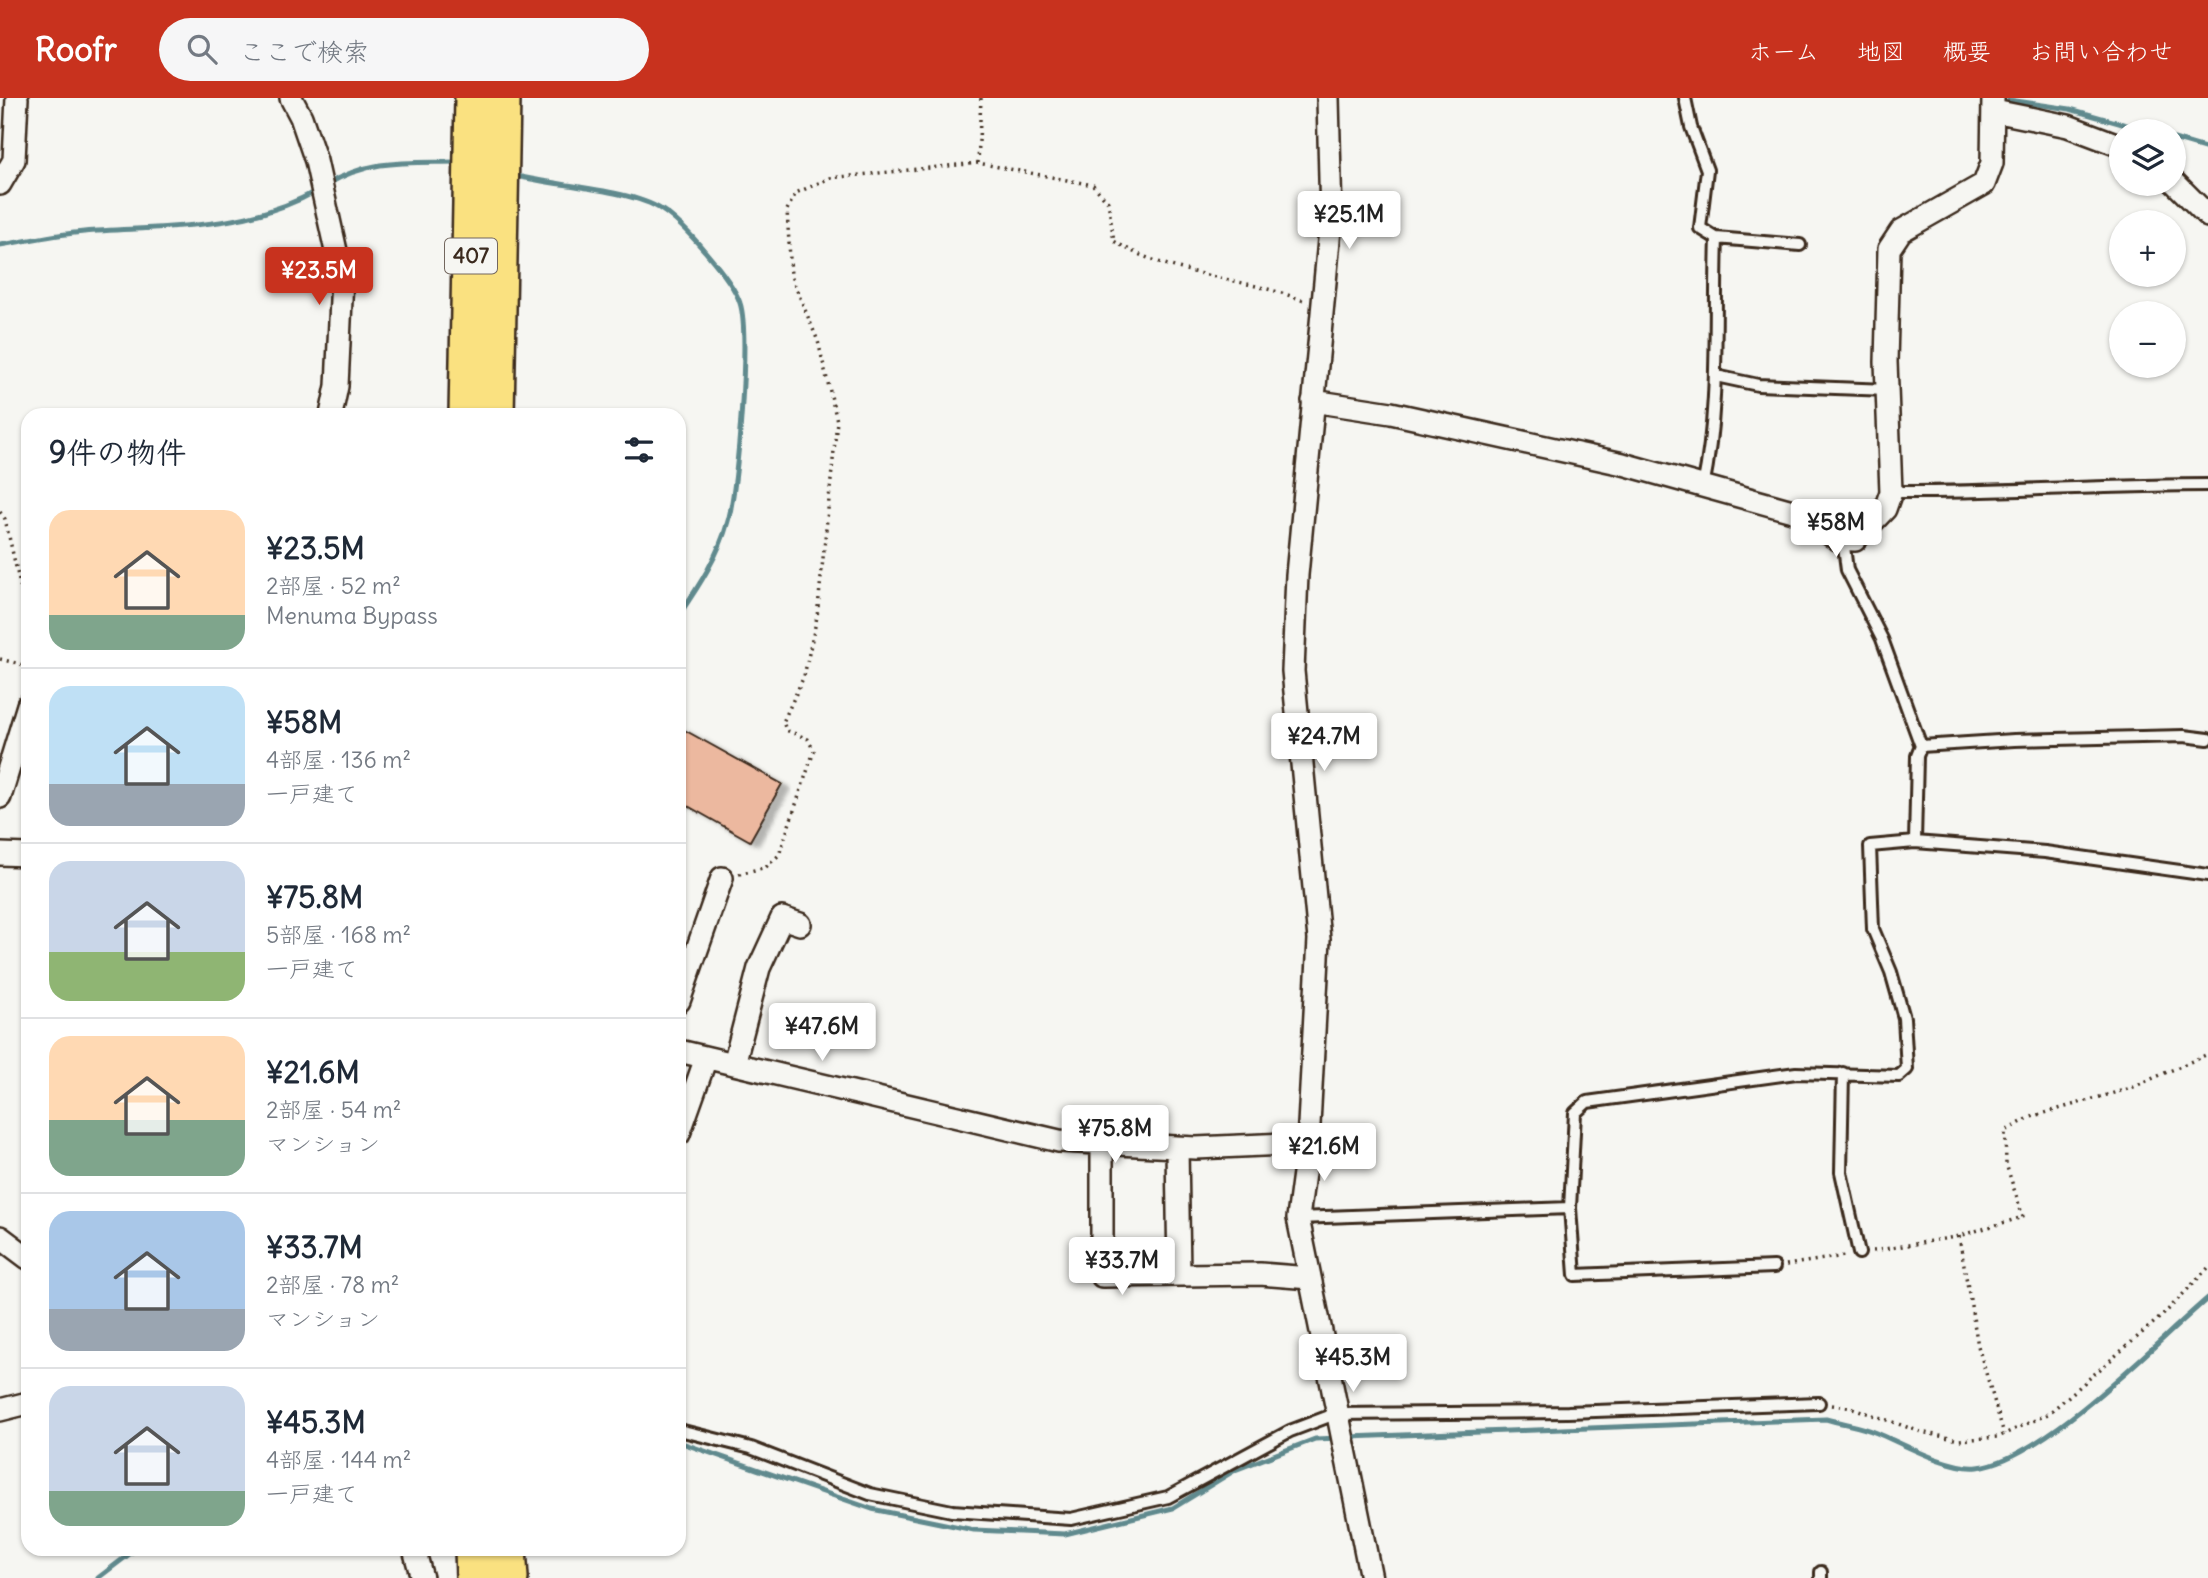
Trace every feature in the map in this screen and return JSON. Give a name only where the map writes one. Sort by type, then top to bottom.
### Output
[{"type":"highway","name":"407","points":[[468,408],[474,98]]},
{"type":"highway","name":"407","points":[[495,408],[501,98]]},
{"type":"highway","points":[[474,1556],[475,1578]]},
{"type":"highway","points":[[507,1556],[509,1578]]},
{"type":"street","points":[[0,184],[14,160],[17,98]]},
{"type":"street","points":[[291,98],[301,117],[319,175],[342,278],[337,386],[332,408]]},
{"type":"street","points":[[1328,98],[1331,219],[1297,575],[1293,671],[1319,939],[1308,1143],[1298,1217],[1335,1414],[1370,1578]]},
{"type":"street","points":[[1313,401],[1419,419],[1623,464],[1796,513],[1843,539],[1856,540],[1885,509],[1891,492],[1886,362],[1889,249],[1901,231],[1984,184],[1992,163],[1994,104],[2109,141]]},
{"type":"street","points":[[2186,194],[2208,216]]},
{"type":"street","points":[[0,797],[21,728]]},
{"type":"street","points":[[0,854],[21,855]]},
{"type":"street","points":[[686,980],[722,878]]},
{"type":"street","points":[[734,1064],[758,968],[782,918],[800,925]]},
{"type":"street","points":[[686,1053],[1059,1141],[1177,1147],[1308,1143]]},
{"type":"street","points":[[686,1114],[706,1058]]},
{"type":"street","points":[[1102,1143],[1102,1276],[1260,1274],[1310,1278]]},
{"type":"street","points":[[1177,1147],[1179,1275]]},
{"type":"street","points":[[0,1237],[21,1253]]},
{"type":"street","points":[[0,1410],[21,1405]]},
{"type":"street","points":[[416,1556],[422,1578]]},
{"type":"lane","points":[[1685,98],[1691,127],[1707,170],[1700,228],[1717,238],[1800,244]]},
{"type":"lane","points":[[1703,487],[1710,451],[1716,376],[1713,333],[1717,238]]},
{"type":"lane","points":[[1716,376],[1758,386],[1888,390]]},
{"type":"lane","points":[[1891,492],[1999,493],[2128,485],[2208,485]]},
{"type":"lane","points":[[1843,539],[1847,570],[1882,639],[1921,746],[1916,756],[1915,842]]},
{"type":"lane","points":[[1921,746],[2014,740],[2185,736],[2208,739]]},
{"type":"lane","points":[[1774,1267],[1575,1275],[1570,1208],[1575,1113],[1587,1102],[1784,1074],[1899,1076],[1908,1069],[1904,1018],[1891,972],[1872,929],[1870,846],[1915,842],[2045,852],[2208,875]]},
{"type":"lane","points":[[1843,1073],[1841,1172],[1859,1253]]},
{"type":"lane","points":[[1298,1217],[1570,1208]]},
{"type":"lane","points":[[686,1432],[751,1448],[870,1494],[952,1511],[1071,1519],[1168,1497],[1290,1431],[1335,1414],[1568,1412],[1819,1403]]},
{"type":"path","points":[[978,163],[981,98]]},
{"type":"path","points":[[722,878],[766,867],[779,855],[814,751],[808,739],[786,730],[783,722],[804,676],[817,617],[837,421],[818,341],[791,275],[787,210],[796,193],[830,178],[978,163],[1093,185],[1108,202],[1114,242],[1138,257],[1281,291],[1322,308]]},
{"type":"path","points":[[0,512],[5,519],[21,589]]},
{"type":"path","points":[[0,659],[21,664]]},
{"type":"path","points":[[1774,1267],[1959,1236],[2023,1217],[2006,1164],[2005,1131],[2031,1117],[2131,1088],[2208,1054]]},
{"type":"path","points":[[1959,1236],[1978,1346],[2004,1434]]},
{"type":"path","points":[[1819,1403],[1853,1408],[1921,1432],[1959,1440],[2004,1434],[2048,1414],[2164,1314],[2208,1268]]},
{"type":"building","points":[[686,731],[782,784],[750,841],[686,805]]},
{"type":"waterway","points":[[2009,100],[2070,109],[2109,120]]},
{"type":"waterway","points":[[2186,143],[2208,149]]},
{"type":"waterway","points":[[326,185],[343,176],[375,166],[458,162]]},
{"type":"waterway","points":[[517,176],[632,197],[662,210],[706,253],[728,281],[740,303],[743,320],[743,376],[732,503],[714,558],[686,604]]},
{"type":"waterway","points":[[0,245],[74,233],[174,227],[234,220],[263,213],[318,190]]},
{"type":"waterway","points":[[1349,1437],[1826,1419],[1871,1431],[1940,1460],[1966,1467],[1978,1467],[2005,1459],[2034,1444],[2066,1422],[2208,1298]]},
{"type":"waterway","points":[[686,1444],[872,1509],[974,1530],[1065,1534],[1173,1508],[1235,1470],[1315,1439],[1339,1438]]},
{"type":"waterway","points":[[98,1578],[127,1556]]}]
